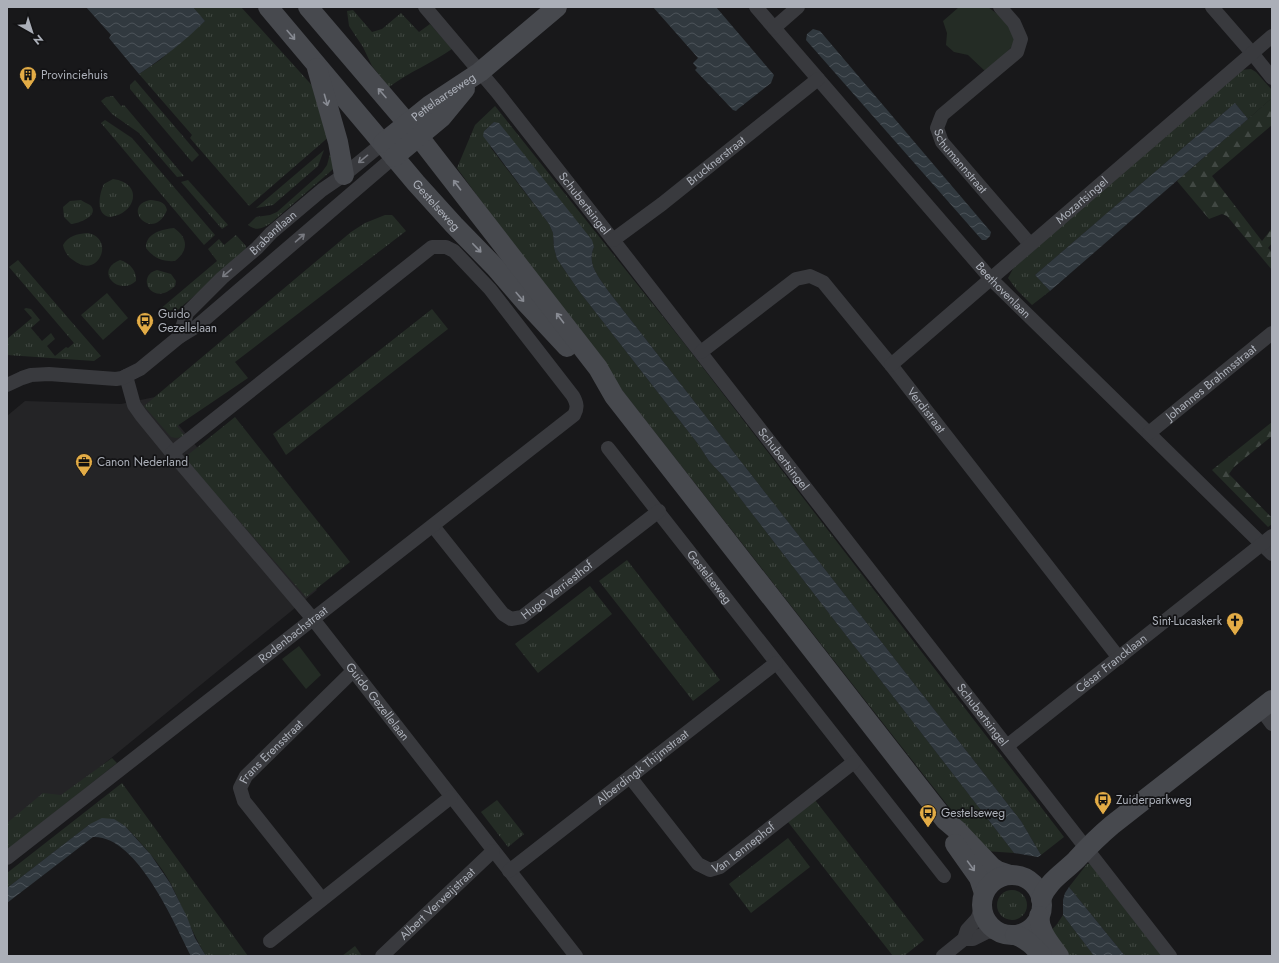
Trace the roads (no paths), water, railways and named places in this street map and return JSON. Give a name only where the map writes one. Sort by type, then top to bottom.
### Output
[{"type":"main road","name":"Gestelseweg","points":[[268,7],[388,150],[445,215],[556,334],[590,375],[614,396]]},
{"type":"main road","name":"Gestelseweg","points":[[308,7],[413,130],[598,368],[614,396],[945,820],[958,831],[992,867],[998,871],[1017,876]]},
{"type":"main road","name":"Pettelaarseweg","points":[[388,150],[413,130],[430,105],[480,72],[557,7]]},
{"type":"main road","points":[[315,63],[338,142],[344,175]]},
{"type":"main road","points":[[1006,933],[1027,930],[1032,926],[1048,885],[1112,825],[1268,711]]},
{"type":"main road","name":"Gestelseweg","points":[[945,820],[950,838],[979,878],[983,901]]},
{"type":"main road","points":[[1042,956],[1024,938],[1006,933],[986,921],[983,901],[992,882],[1004,876],[1041,875],[1070,855],[1086,848]]},
{"type":"main road","points":[[1017,876],[1035,886],[1040,907],[1040,926],[1059,956]]},
{"type":"street","name":"Schubertsingel","points":[[425,7],[480,72],[701,352],[1170,956]]},
{"type":"street","name":"Beethovenlaan","points":[[756,7],[991,279],[1149,433],[1267,540],[1272,554]]},
{"type":"street","points":[[774,28],[798,7]]},
{"type":"street","name":"Schumannstraat","points":[[1000,7],[1014,23],[1021,39],[1017,52],[942,115],[937,128],[942,142],[1030,244]]},
{"type":"street","points":[[1212,7],[1272,78]]},
{"type":"street","name":"Mozartsingel","points":[[891,365],[1272,36]]},
{"type":"street","name":"Brucknerstraat","points":[[613,240],[662,204],[818,79]]},
{"type":"street","name":"Brabantlaan","points":[[179,337],[187,313],[222,278],[257,248],[271,233],[322,190],[344,175],[388,150]]},
{"type":"street","name":"Brabantlaan","points":[[7,385],[31,375],[49,374],[116,379],[140,369],[179,337],[197,326],[388,150]]},
{"type":"street","name":"Gestelseweg","points":[[172,454],[432,247],[446,247],[454,251],[490,289],[573,396],[577,403],[577,409]]},
{"type":"street","name":"Verdistraat","points":[[701,352],[796,279],[810,276],[823,282],[891,365],[1119,658]]},
{"type":"street","name":"Johannes Brahmsstraat","points":[[1149,433],[1272,333]]},
{"type":"street","name":"Guido Gezellelaan","points":[[126,376],[134,405],[172,454],[313,619],[576,956]]},
{"type":"street","name":"Rodenbachstraat","points":[[7,858],[574,415],[577,409]]},
{"type":"street","name":"Gestelseweg","points":[[608,448],[659,511],[776,663],[944,876]]},
{"type":"street","name":"Hugo Verriesthof","points":[[433,526],[503,614],[511,619],[522,617],[659,511]]},
{"type":"street","name":"César Francklaan","points":[[1007,746],[1267,540]]},
{"type":"street","name":"Alberdingk Thijmstraat","points":[[509,871],[776,663]]},
{"type":"street","name":"Frans Erensstraat","points":[[322,899],[244,801],[240,788],[246,776],[353,672]]},
{"type":"street","name":"Van Lennephof","points":[[630,777],[698,864],[710,870],[720,867],[854,762]]},
{"type":"street","points":[[270,941],[451,797]]},
{"type":"street","name":"Albert Verweijstraat","points":[[382,956],[493,850]]},
{"type":"street","points":[[943,956],[964,939],[967,930],[977,919],[983,901]]},
{"type":"street","points":[[964,939],[972,939],[987,932],[1006,933]]},
{"type":"water","points":[[86,7],[193,7],[205,21],[174,49],[139,74],[109,38],[111,35]]},
{"type":"water","points":[[653,7],[716,7],[774,75],[771,83],[736,111],[733,110],[695,70],[697,68],[693,63],[698,58]]},
{"type":"water","points":[[813,29],[820,31],[991,232],[990,236],[986,240],[982,240],[806,40],[807,34]]},
{"type":"water","points":[[1235,103],[1248,119],[1050,291],[1035,275]]},
{"type":"water","points":[[494,122],[499,123],[592,240],[594,247],[592,254],[593,265],[595,271],[609,292],[1021,821],[1041,855],[1038,857],[1014,853],[723,476],[709,461],[698,444],[579,291],[557,259],[554,248],[553,233],[549,224],[483,136],[484,131]]},
{"type":"water","points":[[102,818],[114,819],[125,826],[151,855],[170,883],[187,917],[195,938],[206,956],[191,956],[175,923],[152,883],[139,865],[124,850],[109,840],[93,837],[7,903],[7,888],[90,824]]},
{"type":"water","points":[[1069,887],[1125,956],[1094,956],[1063,915],[1063,900]]},
{"type":"place","name":"Provinciehuis","points":[[28,90]]},
{"type":"place","name":"Guido Gezellelaan","points":[[145,336]]},
{"type":"place","name":"Canon Nederland","points":[[84,477]]},
{"type":"place","name":"Sint-Lucaskerk","points":[[1235,636]]},
{"type":"place","name":"Zuiderparkweg","points":[[1103,815]]},
{"type":"place","name":"Gestelseweg","points":[[928,828]]}]
